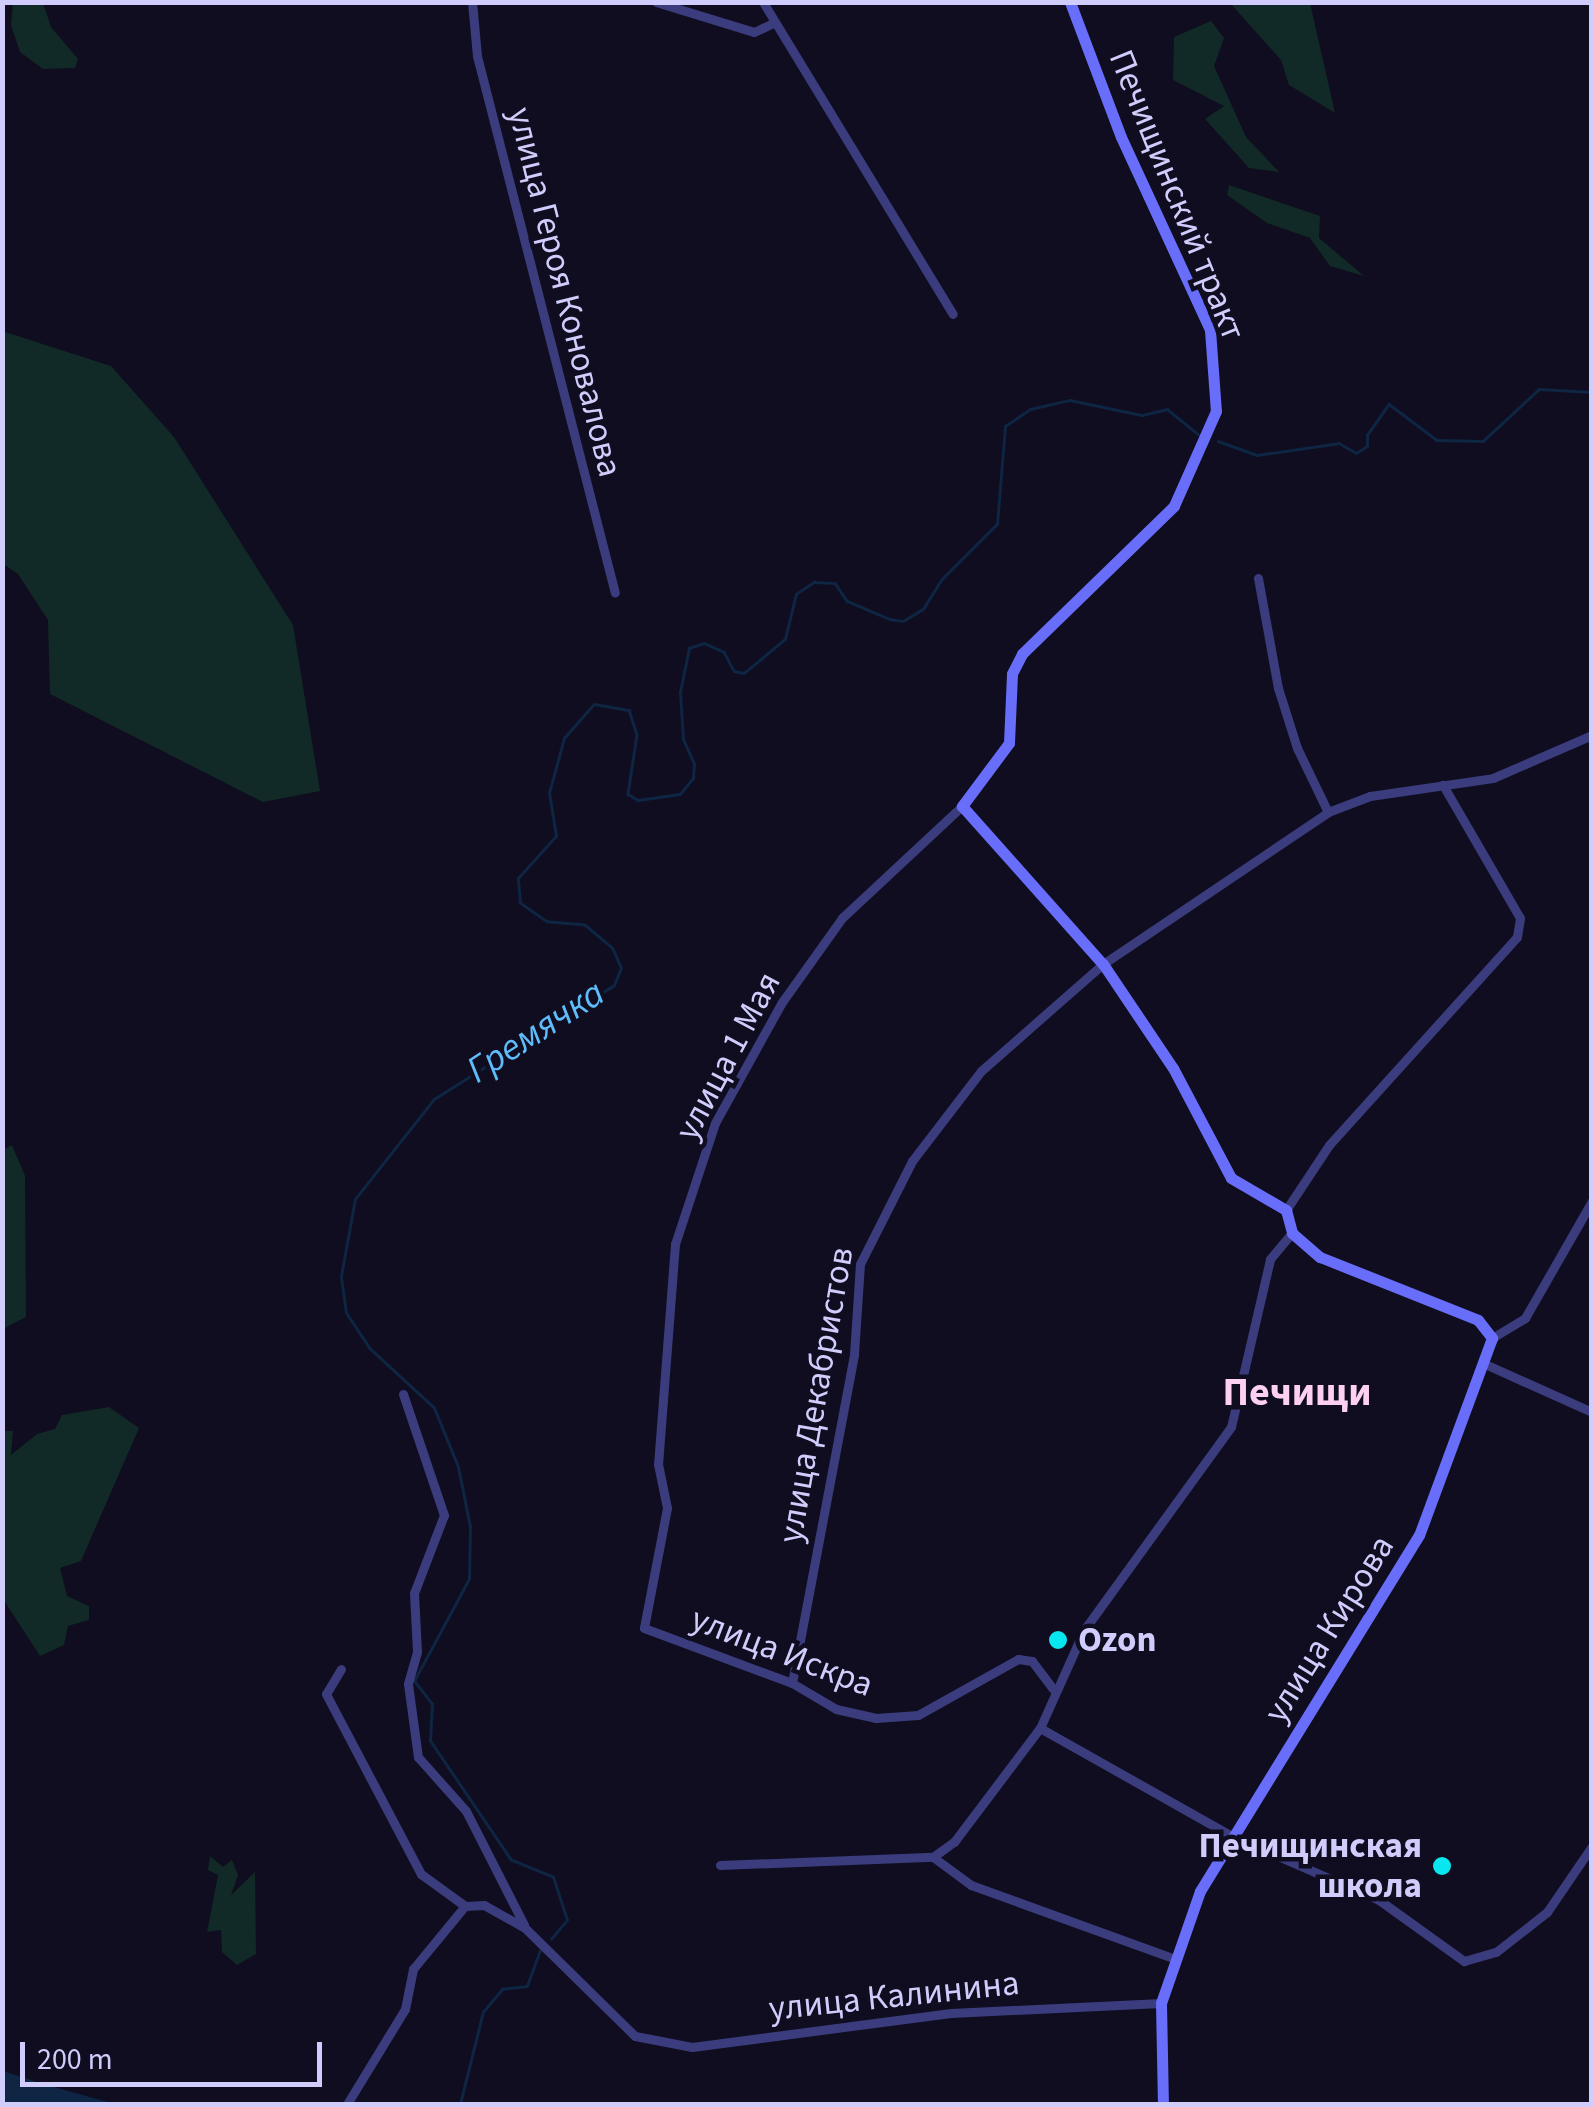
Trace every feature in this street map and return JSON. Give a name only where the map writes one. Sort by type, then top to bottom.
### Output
[{"type":"street","name":"улица Героя Коновалова","points":[[472,2],[477,56],[615,593]]},
{"type":"street","points":[[656,2],[754,32],[775,22]]},
{"type":"street","points":[[763,2],[953,314]]},
{"type":"street","name":"Печищинский тракт","points":[[962,806],[1010,743],[1012,674],[1022,654],[1174,506],[1196,467],[1216,412],[1210,330],[1121,137],[1070,2]]},
{"type":"street","points":[[1258,578],[1296,748],[1328,812]]},
{"type":"street","name":"улица Декабристов","points":[[792,1684],[854,1354],[854,1303],[868,1247],[912,1162],[981,1071],[1103,964],[1328,812],[1370,796],[1494,778],[1592,735]]},
{"type":"street","points":[[1286,1210],[1328,1146],[1517,936],[1520,918],[1443,785]]},
{"type":"street","points":[[962,806],[1103,964],[1173,1068],[1231,1178],[1286,1210],[1292,1233],[1320,1257],[1478,1320],[1492,1338],[1524,1318],[1592,1200]]},
{"type":"street","name":"улица 1 Мая","points":[[644,1628],[667,1508],[658,1464],[676,1244],[715,1123],[782,1002],[842,918],[962,806]]},
{"type":"street","points":[[720,1865],[933,1858],[954,1842],[1040,1728],[1053,1690],[1084,1630],[1231,1428],[1270,1260],[1292,1233]]},
{"type":"street","name":"улица Кирова","points":[[1163,2104],[1161,2002],[1200,1891],[1232,1836],[1263,1796],[1419,1535],[1486,1364],[1492,1338]]},
{"type":"street","points":[[1486,1364],[1592,1412]]},
{"type":"street","points":[[403,1394],[444,1515],[414,1593],[417,1652],[408,1684],[418,1757],[466,1811],[525,1928]]},
{"type":"street","name":"улица Искра","points":[[644,1628],[792,1684],[836,1710],[876,1718],[918,1715],[1018,1660],[1032,1662],[1053,1690]]},
{"type":"street","points":[[341,1668],[326,1694],[421,1874],[465,1906],[484,1905],[525,1928]]},
{"type":"street","points":[[1040,1728],[1232,1836],[1379,1900],[1464,1961],[1496,1952],[1547,1912],[1592,1846]]},
{"type":"street","points":[[933,1858],[970,1884],[1175,1959]]},
{"type":"street","points":[[347,2104],[404,2008],[424,1950],[465,1906]]},
{"type":"street","name":"улица Калинина","points":[[525,1928],[634,2036],[708,2046],[951,2013],[1161,2002]]},
{"type":"green space","points":[[13,3],[43,3],[51,27],[78,59],[75,68],[43,69],[20,52],[11,25]]},
{"type":"green space","points":[[1230,3],[1310,3],[1335,113],[1289,85],[1281,60]]},
{"type":"green space","points":[[1211,21],[1224,38],[1214,66],[1246,137],[1279,172],[1249,168],[1205,119],[1224,106],[1173,80],[1174,37]]},
{"type":"green space","points":[[1229,185],[1320,216],[1319,238],[1364,276],[1330,266],[1310,238],[1267,223],[1227,195]]},
{"type":"green space","points":[[2,331],[111,366],[174,437],[293,625],[320,791],[263,802],[50,694],[48,620],[18,574],[3,564]]},
{"type":"green space","points":[[12,1145],[25,1176],[26,1317],[3,1329],[3,1150]]},
{"type":"green space","points":[[109,1407],[139,1428],[81,1561],[60,1568],[67,1596],[89,1606],[89,1620],[68,1626],[64,1645],[40,1656],[3,1599],[3,1431],[13,1431],[11,1455],[37,1434],[55,1429],[62,1415]]},
{"type":"green space","points":[[210,1856],[223,1867],[232,1860],[238,1875],[231,1895],[255,1872],[256,1954],[237,1965],[222,1952],[221,1930],[207,1932],[218,1875],[208,1870]]},
{"type":"water","points":[[3,2071],[43,2084],[115,2104],[3,2104]]},
{"type":"waterway","name":"Гремячка","points":[[1218,441],[1257,455],[1339,443],[1356,453],[1367,446],[1367,435],[1389,404],[1437,440],[1483,441],[1539,389],[1592,392]]},
{"type":"waterway","name":"Гремячка","points":[[551,1939],[567,1920],[553,1877],[511,1860],[430,1741],[432,1704],[414,1681],[469,1579],[470,1527],[458,1467],[434,1408],[370,1349],[346,1313],[341,1276],[355,1199],[434,1099],[614,985],[621,968],[612,948],[585,925],[547,922],[520,903],[518,878],[556,836],[549,793],[564,738],[594,704],[629,710],[637,735],[628,794],[638,800],[680,794],[693,778],[694,764],[683,739],[680,692],[689,648],[704,643],[724,652],[734,671],[744,673],[785,639],[796,594],[814,582],[835,583],[847,601],[890,619],[903,621],[923,609],[942,579],[997,524],[1005,426],[1030,409],[1070,400],[1142,415],[1167,409],[1198,434]]},
{"type":"waterway","name":"Гремячка","points":[[460,2104],[483,2012],[502,1989],[527,1986],[540,1951]]},
{"type":"place","name":"Ozon","points":[[1058,1640]]},
{"type":"place","name":"Печищинская школа","points":[[1442,1866]]},
{"type":"district","name":"Печищи","points":[[1297,1393]]}]
